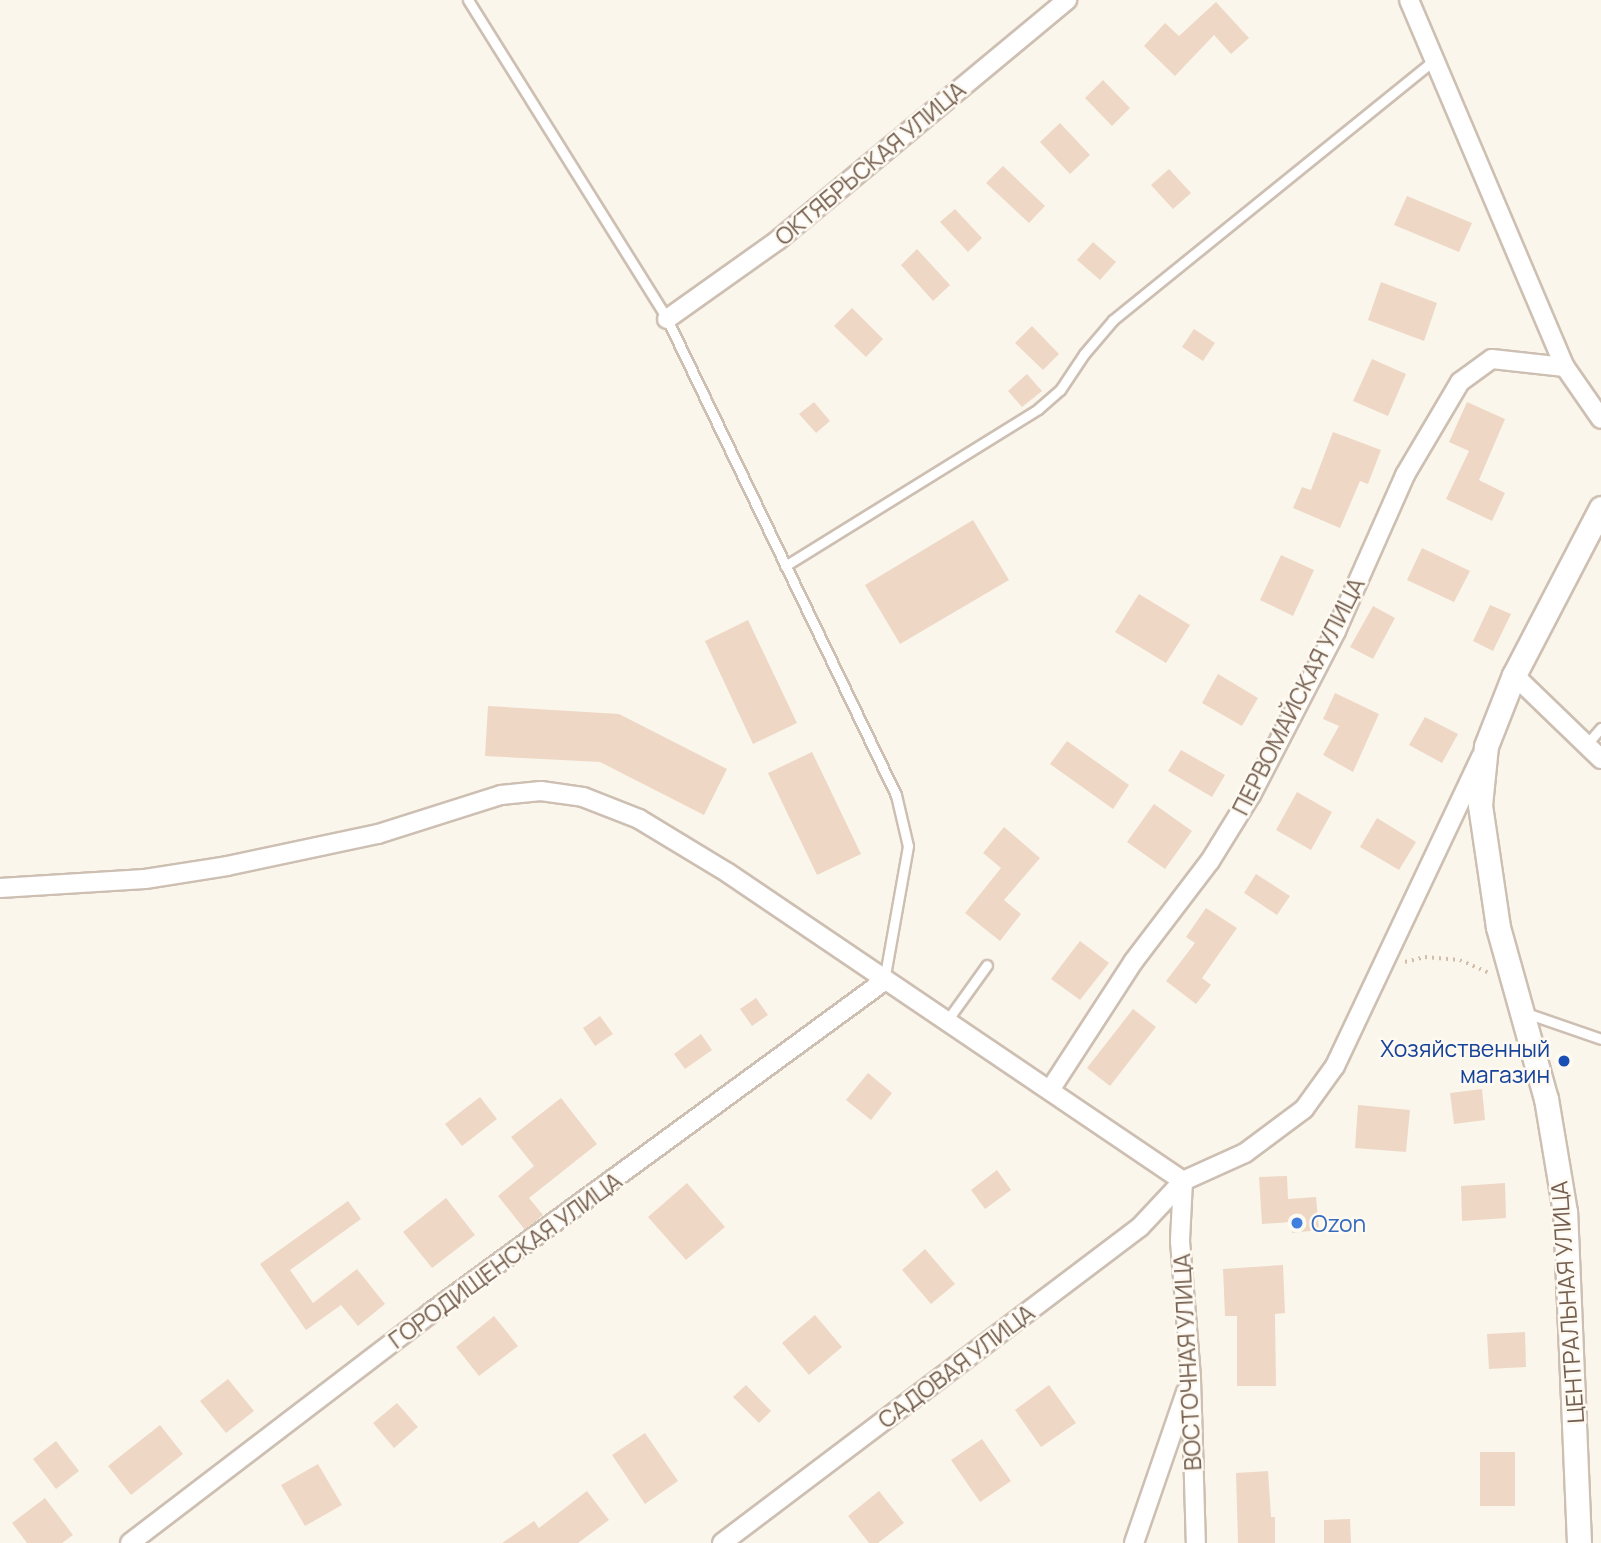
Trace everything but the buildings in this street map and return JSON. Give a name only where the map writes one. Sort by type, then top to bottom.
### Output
[{"type":"street","name":"ОКТЯБРЬСКАЯ УЛИЦА","points":[[667,320],[778,240],[1067,0]]},
{"type":"street","points":[[1409,0],[1565,368],[1601,419]]},
{"type":"street","name":"ПЕРВОМАЙСКАЯ УЛИЦА","points":[[1050,1090],[1133,962],[1210,861],[1251,795],[1336,631],[1405,475],[1460,382],[1492,359],[1565,368]]},
{"type":"street","name":"ЦЕНТРАЛЬНАЯ УЛИЦА","points":[[1579,1543],[1564,1212],[1546,1099],[1497,927],[1482,817],[1486,746],[1514,675],[1601,508]]},
{"type":"street","points":[[1514,675],[1601,759]]},
{"type":"street","points":[[0,888],[145,879],[227,866],[378,834],[501,795],[541,791],[583,797],[639,819],[728,873],[1183,1181],[1245,1153],[1304,1109],[1335,1066],[1486,746]]},
{"type":"street","name":"ГОРОДИЩЕНСКАЯ УЛИЦА","points":[[130,1543],[429,1314],[884,981]]},
{"type":"street","name":"ВОСТОЧНАЯ УЛИЦА","points":[[1183,1181],[1180,1241],[1191,1379],[1196,1543]]},
{"type":"street","name":"САДОВАЯ УЛИЦА","points":[[722,1543],[1140,1227],[1183,1181]]},
{"type":"street","points":[[1133,1543],[1191,1379]]},
{"type":"lane","points":[[468,0],[667,320],[896,795],[908,846],[884,981]]},
{"type":"lane","points":[[785,566],[1038,409],[1060,390],[1113,320],[1433,61]]},
{"type":"lane","points":[[1586,746],[1601,728]]},
{"type":"lane","points":[[946,1022],[987,965]]},
{"type":"lane","points":[[1519,1004],[1601,1039]]},
{"type":"path","points":[[1376,978],[1399,963],[1425,957],[1460,960],[1488,972],[1519,1004]]},
{"type":"place","name":"Хозяйственный магазин","points":[[1564,1061]]},
{"type":"place","name":"Ozon","points":[[1297,1223]]}]
